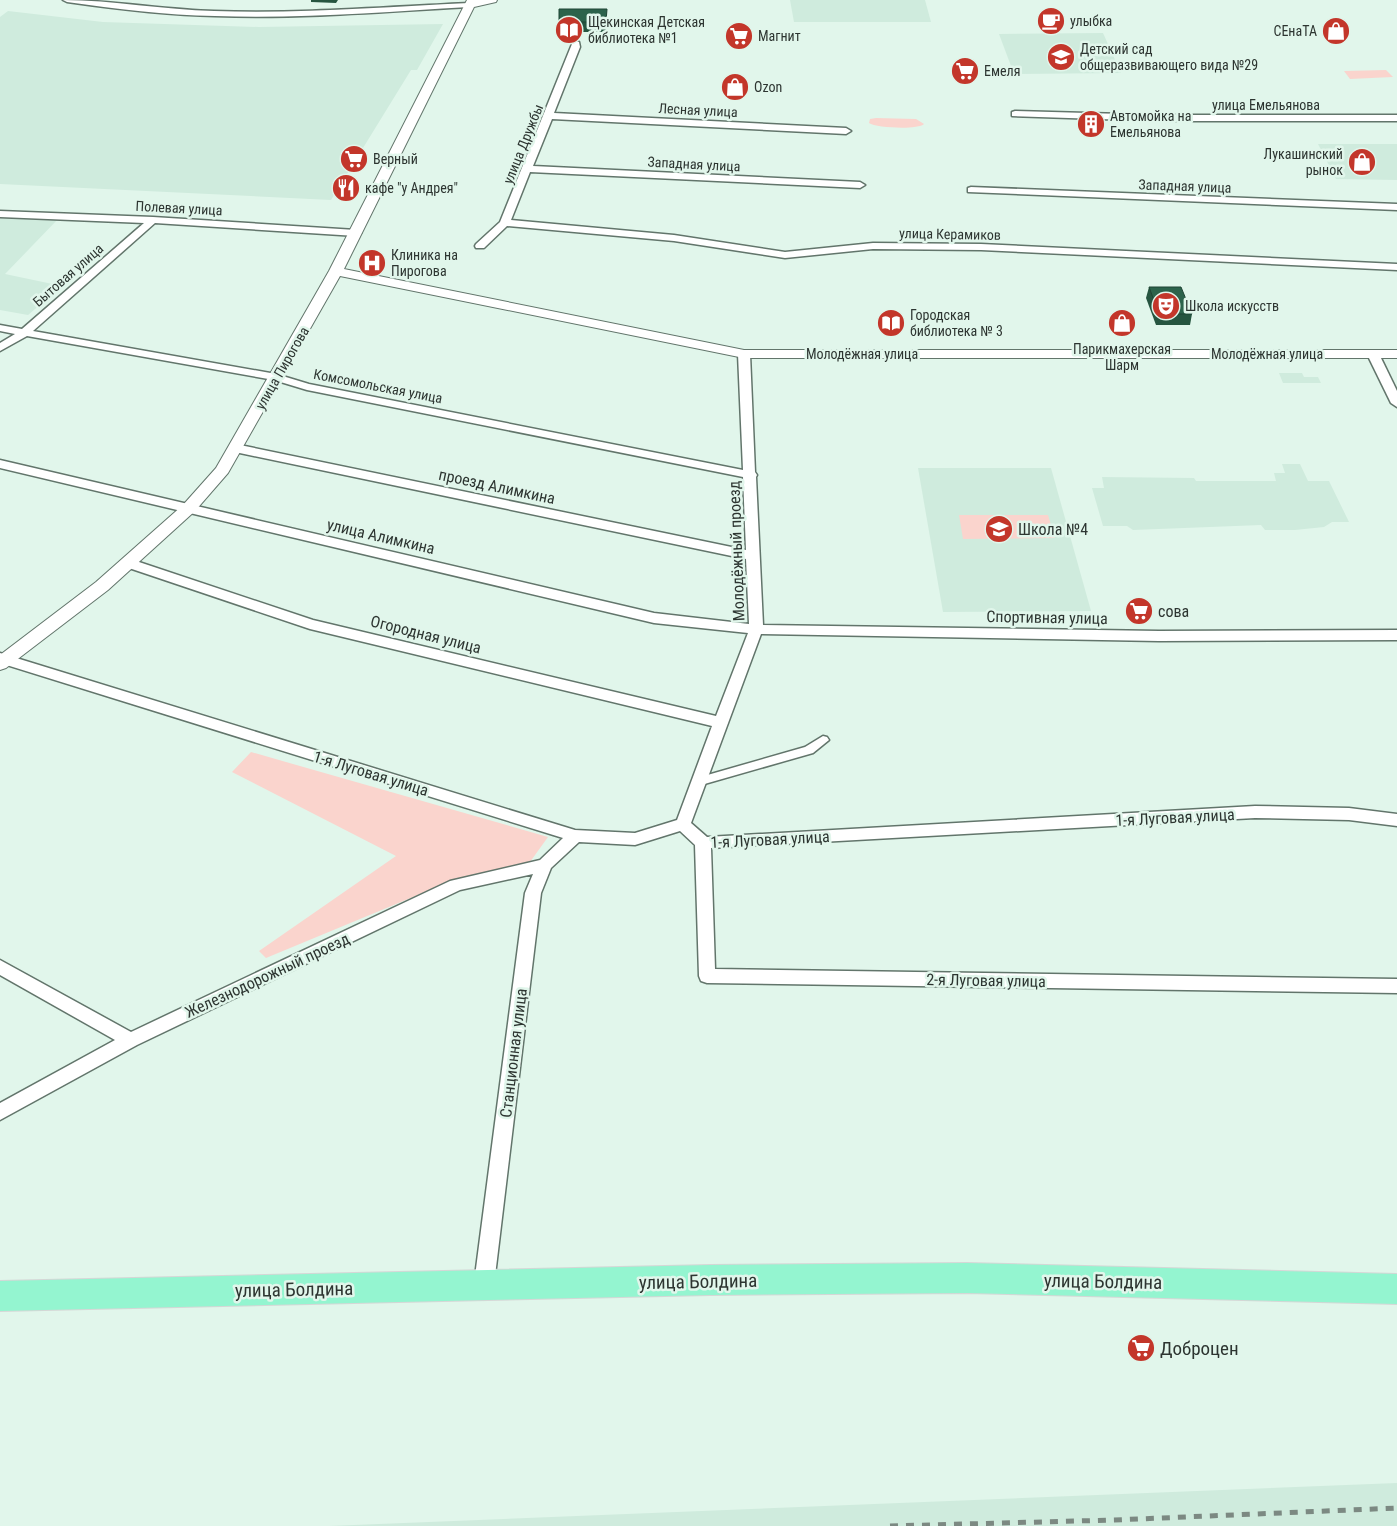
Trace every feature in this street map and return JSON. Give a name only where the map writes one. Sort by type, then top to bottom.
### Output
[{"type":"main road","name":"улица Болдина","points":[[0,1296],[484,1284],[967,1278],[1397,1289]]},
{"type":"street","points":[[67,0],[188,12],[236,14],[328,13],[492,0]]},
{"type":"street","name":"улица Пирогова","points":[[2,661],[102,586],[189,508],[223,470],[336,271],[471,2]]},
{"type":"street","name":"улица Дружбы","points":[[480,246],[505,223],[576,44]]},
{"type":"street","name":"улица Емельянова","points":[[1015,114],[1159,118],[1397,118]]},
{"type":"street","name":"Лесная улица","points":[[549,116],[846,131]]},
{"type":"street","name":"Западная улица","points":[[527,169],[860,185]]},
{"type":"street","name":"Западная улица","points":[[971,190],[1204,201],[1397,207]]},
{"type":"street","name":"Полевая улица","points":[[0,214],[153,220],[356,233]]},
{"type":"street","name":"Бытовая улица","points":[[0,348],[24,333],[153,220]]},
{"type":"street","name":"улица Керамиков","points":[[505,223],[674,238],[785,255],[874,246],[981,247],[1397,267]]},
{"type":"street","name":"Молодёжная улица","points":[[336,271],[744,354],[1397,354]]},
{"type":"street","name":"Комсомольская улица","points":[[0,328],[276,378],[307,387],[751,476]]},
{"type":"street","name":"Молодёжный проезд","points":[[683,824],[701,781],[756,629],[751,476],[744,354]]},
{"type":"street","points":[[1373,354],[1397,402]]},
{"type":"street","name":"проезд Алимкина","points":[[235,448],[753,556]]},
{"type":"street","name":"улица Алимкина","points":[[0,464],[654,618],[756,629]]},
{"type":"street","name":"Огородная улица","points":[[128,563],[310,624],[722,723]]},
{"type":"street","name":"Спортивная улица","points":[[756,629],[1159,636],[1397,635]]},
{"type":"street","name":"1-я Луговая улица","points":[[2,661],[575,836],[635,839],[683,824],[703,844],[1255,812],[1349,814],[1397,820]]},
{"type":"street","points":[[701,781],[809,750],[824,740]]},
{"type":"street","name":"Станционная улица","points":[[484,1284],[533,893],[545,865],[575,836]]},
{"type":"street","name":"2-я Луговая улица","points":[[703,844],[707,976],[1397,986]]},
{"type":"street","name":"Железнодорожный проезд","points":[[0,1112],[131,1040],[456,885],[545,865]]},
{"type":"street","points":[[0,967],[131,1040]]},
{"type":"shaded area","points":[[790,0],[925,0],[931,22],[794,22]]},
{"type":"shaded area","points":[[8,11],[103,22],[259,27],[443,24],[417,70],[411,70],[331,200],[0,184],[0,17]]},
{"type":"shaded area","name":"Детский сад общеразвивающего вида №29","points":[[1103,33],[1121,73],[1014,74],[999,34]]},
{"type":"shaded area","points":[[1386,70],[1393,77],[1350,79],[1344,71]]},
{"type":"shaded area","points":[[870,119],[916,119],[924,124],[914,127],[897,128],[869,123]]},
{"type":"shaded area","name":"Лукашинский рынок","points":[[1318,144],[1397,144],[1397,180],[1336,179]]},
{"type":"shaded area","points":[[0,218],[58,219],[5,274],[62,286],[28,315],[0,310]]},
{"type":"shaded area","points":[[1279,373],[1302,373],[1304,377],[1318,377],[1321,383],[1283,383]]},
{"type":"shaded area","points":[[1282,464],[1300,464],[1308,481],[1329,481],[1349,522],[1332,522],[1324,527],[1295,530],[1265,530],[1261,525],[1133,530],[1127,526],[1103,526],[1092,488],[1104,488],[1102,477],[1194,478],[1196,481],[1276,481],[1274,473],[1285,473]]},
{"type":"shaded area","name":"Школа №4","points":[[918,468],[1051,468],[1091,611],[943,612]]},
{"type":"shaded area","points":[[959,515],[1048,515],[1055,538],[963,539]]},
{"type":"shaded area","points":[[251,752],[548,837],[530,862],[454,880],[266,958],[259,951],[396,856],[232,772]]},
{"type":"shaded area","points":[[1397,1483],[1397,1526],[329,1526]]},
{"type":"building","points":[[559,9],[607,9],[606,22],[559,22]]},
{"type":"building","points":[[1149,287],[1181,287],[1192,314],[1159,314]]},
{"type":"railway","points":[[890,1526],[1114,1520],[1397,1508]]},
{"type":"place","name":"улыбка","points":[[1051,21]]},
{"type":"place","name":"Щекинская Детская библиотека №1","points":[[569,30]]},
{"type":"place","name":"СЕнаТА","points":[[1336,31]]},
{"type":"place","name":"Магнит","points":[[739,36]]},
{"type":"place","name":"Детский сад общеразвивающего вида №29","points":[[1061,57]]},
{"type":"place","name":"Емеля","points":[[965,71]]},
{"type":"place","name":"Ozon","points":[[735,87]]},
{"type":"place","name":"Автомойка на Емельянова","points":[[1091,124]]},
{"type":"place","name":"Верный","points":[[354,159]]},
{"type":"place","name":"Лукашинский рынок","points":[[1362,162]]},
{"type":"place","name":"кафе \"у Андрея\"","points":[[346,188]]},
{"type":"place","name":"Клиника на Пирогова","points":[[372,263]]},
{"type":"place","name":"Школа искусств","points":[[1166,306]]},
{"type":"place","name":"Городская библиотека № 3","points":[[891,323]]},
{"type":"place","name":"Парикмахерская Шарм","points":[[1122,323]]},
{"type":"place","name":"Школа №4","points":[[999,529]]},
{"type":"place","name":"сова","points":[[1139,611]]},
{"type":"place","name":"Доброцен","points":[[1141,1348]]}]
